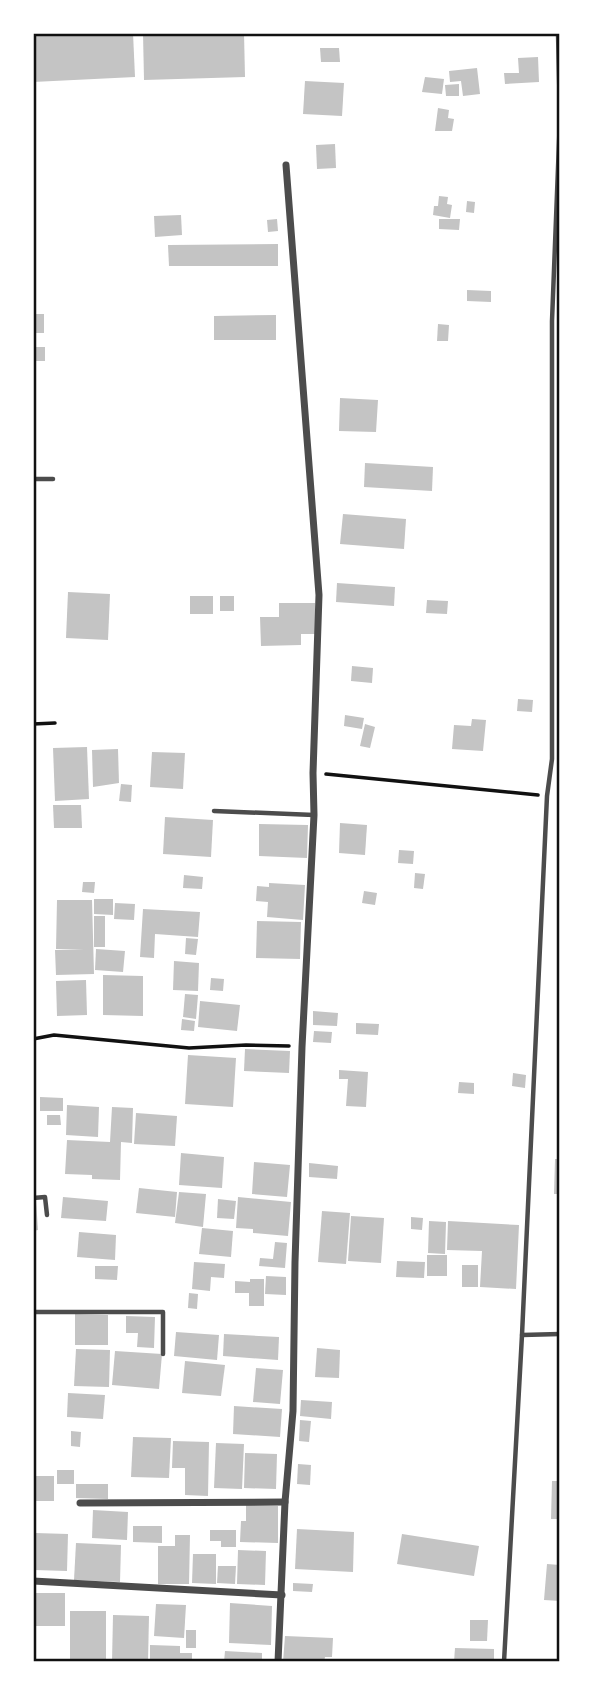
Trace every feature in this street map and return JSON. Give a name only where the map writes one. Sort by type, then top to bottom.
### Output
[{"type":"street","points":[[278,1662],[285,1502],[293,1411],[295,1262],[302,1047],[314,816],[319,595],[286,164]]},
{"type":"street","points":[[80,1503],[285,1502]]},
{"type":"street","points":[[33,1581],[282,1595]]},
{"type":"lane","points":[[504,1662],[547,796],[552,759],[552,321],[560,117],[558,33]]},
{"type":"lane","points":[[33,479],[53,479]]},
{"type":"lane","points":[[214,811],[314,816]]},
{"type":"lane","points":[[33,1198],[45,1197],[47,1215]]},
{"type":"lane","points":[[33,1312],[163,1312],[163,1354]]},
{"type":"lane","points":[[522,1335],[560,1334]]},
{"type":"path","points":[[33,724],[55,723]]},
{"type":"path","points":[[313,773],[547,796]]},
{"type":"path","points":[[33,1039],[54,1035],[189,1048],[246,1045],[302,1047]]},
{"type":"building","points":[[33,33],[133,33],[135,77],[33,82]]},
{"type":"building","points":[[143,33],[244,33],[245,77],[144,80]]},
{"type":"building","points":[[320,48],[339,48],[340,62],[321,62]]},
{"type":"building","points":[[538,57],[539,82],[505,84],[504,73],[519,73],[518,58]]},
{"type":"building","points":[[477,68],[480,94],[463,96],[461,81],[450,82],[449,71]]},
{"type":"building","points":[[425,77],[444,79],[442,94],[422,92]]},
{"type":"building","points":[[305,81],[344,83],[342,116],[303,114]]},
{"type":"building","points":[[459,84],[459,96],[446,96],[445,85]]},
{"type":"building","points":[[438,108],[449,110],[448,118],[454,119],[452,131],[435,131]]},
{"type":"building","points":[[335,144],[336,168],[317,169],[316,145]]},
{"type":"building","points":[[439,196],[448,197],[447,204],[452,205],[450,218],[433,215]]},
{"type":"building","points":[[467,201],[475,202],[474,213],[466,212]]},
{"type":"building","points":[[181,215],[182,235],[155,237],[154,216]]},
{"type":"building","points":[[277,219],[278,231],[268,232],[267,220]]},
{"type":"building","points":[[439,219],[460,219],[459,230],[439,229]]},
{"type":"building","points":[[278,244],[278,266],[169,266],[168,245]]},
{"type":"building","points":[[467,290],[491,291],[491,302],[467,301]]},
{"type":"building","points":[[33,314],[44,314],[44,333],[33,333]]},
{"type":"building","points":[[276,315],[276,340],[214,340],[214,316]]},
{"type":"building","points":[[438,324],[449,325],[448,341],[437,341]]},
{"type":"building","points":[[33,347],[45,347],[45,361],[33,361]]},
{"type":"building","points":[[340,398],[378,400],[376,432],[339,431]]},
{"type":"building","points":[[365,463],[433,467],[432,491],[364,487]]},
{"type":"building","points":[[343,514],[406,519],[404,549],[340,544]]},
{"type":"building","points":[[337,583],[395,587],[394,606],[336,602]]},
{"type":"building","points":[[68,592],[110,594],[108,640],[66,638]]},
{"type":"building","points":[[190,596],[213,596],[213,614],[190,614]]},
{"type":"building","points":[[220,596],[234,596],[234,611],[220,611]]},
{"type":"building","points":[[427,600],[448,601],[447,614],[426,613]]},
{"type":"building","points":[[279,603],[315,603],[315,634],[301,634],[301,645],[261,646],[260,617],[279,617]]},
{"type":"building","points":[[352,666],[373,668],[372,683],[351,681]]},
{"type":"building","points":[[518,699],[533,700],[532,712],[517,711]]},
{"type":"building","points":[[345,715],[364,718],[362,729],[344,726]]},
{"type":"building","points":[[472,719],[486,720],[483,751],[452,749],[454,725],[471,726]]},
{"type":"building","points":[[365,724],[375,727],[370,748],[360,746]]},
{"type":"building","points":[[87,747],[89,799],[55,801],[53,748]]},
{"type":"building","points":[[118,749],[119,783],[93,787],[92,750]]},
{"type":"building","points":[[152,752],[185,753],[183,789],[150,787]]},
{"type":"building","points":[[121,784],[132,785],[131,802],[119,801]]},
{"type":"building","points":[[53,805],[81,805],[82,828],[54,828]]},
{"type":"building","points":[[165,817],[213,820],[211,857],[163,854]]},
{"type":"building","points":[[340,823],[367,825],[365,855],[339,853]]},
{"type":"building","points":[[259,824],[308,825],[307,858],[259,856]]},
{"type":"building","points":[[399,850],[414,851],[413,864],[398,863]]},
{"type":"building","points":[[415,873],[425,874],[423,889],[414,888]]},
{"type":"building","points":[[184,875],[203,877],[202,889],[183,888]]},
{"type":"building","points":[[83,882],[95,882],[94,893],[82,892]]},
{"type":"building","points":[[269,883],[305,885],[303,920],[267,917],[268,902],[256,901],[257,886],[269,887]]},
{"type":"building","points":[[364,891],[377,893],[375,905],[362,903]]},
{"type":"building","points":[[94,899],[113,899],[113,915],[94,914]]},
{"type":"building","points":[[57,900],[92,900],[94,974],[56,975],[55,950],[84,950],[56,949]]},
{"type":"building","points":[[115,903],[135,904],[134,920],[114,919]]},
{"type":"building","points":[[143,909],[200,912],[198,937],[155,934],[154,958],[140,957]]},
{"type":"building","points":[[94,916],[105,916],[105,947],[94,947]]},
{"type":"building","points":[[257,921],[301,922],[300,959],[256,958]]},
{"type":"building","points":[[186,938],[198,939],[196,955],[185,954]]},
{"type":"building","points":[[96,949],[125,951],[123,972],[95,970]]},
{"type":"building","points":[[174,961],[199,963],[198,991],[173,990]]},
{"type":"building","points":[[103,975],[143,976],[143,1016],[103,1015]]},
{"type":"building","points":[[211,978],[224,979],[223,991],[210,990]]},
{"type":"building","points":[[86,980],[87,1015],[57,1016],[56,981]]},
{"type":"building","points":[[185,994],[198,995],[196,1019],[183,1017]]},
{"type":"building","points":[[200,1001],[240,1005],[237,1031],[198,1027]]},
{"type":"building","points":[[313,1011],[338,1013],[337,1026],[313,1025]]},
{"type":"building","points":[[182,1019],[195,1021],[194,1031],[181,1030]]},
{"type":"building","points":[[356,1023],[379,1024],[378,1035],[356,1034]]},
{"type":"building","points":[[314,1031],[332,1032],[331,1043],[313,1042]]},
{"type":"building","points":[[245,1049],[290,1051],[289,1073],[244,1071]]},
{"type":"building","points":[[188,1055],[236,1058],[233,1107],[185,1104]]},
{"type":"building","points":[[339,1070],[368,1072],[366,1107],[346,1106],[348,1079],[339,1079]]},
{"type":"building","points":[[513,1073],[526,1075],[525,1088],[512,1086]]},
{"type":"building","points":[[459,1082],[474,1083],[474,1094],[458,1093]]},
{"type":"building","points":[[40,1097],[63,1098],[63,1111],[40,1111]]},
{"type":"building","points":[[67,1105],[99,1107],[98,1137],[66,1135]]},
{"type":"building","points":[[112,1107],[133,1108],[132,1143],[121,1142],[120,1180],[65,1174],[67,1140],[110,1142]]},
{"type":"building","points":[[136,1113],[177,1116],[175,1146],[134,1144]]},
{"type":"building","points":[[47,1115],[60,1115],[61,1125],[47,1125]]},
{"type":"building","points":[[181,1153],[224,1157],[222,1188],[179,1185]]},
{"type":"building","points":[[555,1159],[560,1159],[560,1194],[554,1194]]},
{"type":"building","points":[[254,1162],[290,1165],[287,1197],[252,1194]]},
{"type":"building","points":[[309,1163],[338,1166],[337,1179],[309,1177]]},
{"type":"building","points":[[139,1188],[177,1192],[175,1217],[136,1213]]},
{"type":"building","points":[[179,1192],[206,1194],[203,1227],[175,1223]]},
{"type":"building","points":[[63,1197],[108,1201],[106,1221],[61,1218]]},
{"type":"building","points":[[238,1197],[291,1202],[288,1236],[253,1233],[253,1229],[236,1228]]},
{"type":"building","points":[[218,1199],[236,1201],[234,1219],[217,1218]]},
{"type":"building","points":[[33,1201],[36,1201],[38,1230],[33,1231]]},
{"type":"building","points":[[322,1211],[350,1213],[346,1264],[318,1262]]},
{"type":"building","points":[[351,1216],[384,1218],[381,1263],[348,1261]]},
{"type":"building","points":[[411,1217],[423,1218],[422,1230],[411,1229]]},
{"type":"building","points":[[429,1221],[446,1222],[445,1254],[428,1253]]},
{"type":"building","points":[[448,1221],[519,1225],[516,1289],[480,1287],[482,1251],[447,1250]]},
{"type":"building","points":[[202,1228],[233,1231],[231,1257],[199,1254]]},
{"type":"building","points":[[79,1232],[116,1235],[115,1260],[77,1257]]},
{"type":"building","points":[[275,1242],[287,1243],[285,1268],[259,1266],[260,1258],[273,1259]]},
{"type":"building","points":[[427,1255],[447,1255],[447,1276],[427,1276]]},
{"type":"building","points":[[397,1261],[425,1262],[424,1278],[396,1277]]},
{"type":"building","points":[[194,1262],[225,1264],[224,1278],[211,1277],[210,1291],[192,1289]]},
{"type":"building","points":[[462,1265],[478,1265],[478,1287],[462,1287]]},
{"type":"building","points":[[95,1266],[118,1266],[117,1280],[95,1279]]},
{"type":"building","points":[[266,1276],[286,1277],[286,1295],[265,1294]]},
{"type":"building","points":[[250,1279],[264,1279],[264,1306],[249,1306],[249,1293],[235,1293],[235,1281],[250,1282]]},
{"type":"building","points":[[189,1293],[198,1294],[197,1309],[188,1308]]},
{"type":"building","points":[[75,1314],[108,1315],[108,1345],[75,1345]]},
{"type":"building","points":[[126,1316],[155,1317],[154,1348],[137,1347],[138,1333],[126,1333]]},
{"type":"building","points":[[176,1332],[219,1335],[217,1360],[174,1356]]},
{"type":"building","points":[[224,1334],[279,1337],[278,1360],[223,1356]]},
{"type":"building","points":[[317,1348],[340,1350],[339,1378],[315,1377]]},
{"type":"building","points":[[76,1349],[110,1350],[109,1387],[74,1386]]},
{"type":"building","points":[[115,1351],[162,1354],[159,1389],[112,1385]]},
{"type":"building","points":[[185,1361],[225,1365],[221,1396],[182,1393]]},
{"type":"building","points":[[256,1368],[283,1370],[280,1404],[253,1402]]},
{"type":"building","points":[[68,1393],[105,1395],[103,1419],[67,1417]]},
{"type":"building","points":[[301,1400],[332,1402],[331,1419],[300,1416]]},
{"type":"building","points":[[234,1406],[282,1409],[280,1437],[233,1434]]},
{"type":"building","points":[[300,1420],[311,1421],[309,1442],[299,1441]]},
{"type":"building","points":[[71,1431],[81,1432],[80,1447],[71,1446]]},
{"type":"building","points":[[133,1437],[171,1438],[169,1478],[131,1477]]},
{"type":"building","points":[[173,1441],[209,1442],[208,1496],[185,1495],[185,1468],[172,1468]]},
{"type":"building","points":[[216,1443],[244,1444],[242,1489],[214,1488]]},
{"type":"building","points":[[245,1453],[277,1454],[276,1489],[244,1488]]},
{"type":"building","points":[[298,1464],[311,1465],[310,1485],[297,1484]]},
{"type":"building","points":[[57,1470],[74,1470],[74,1484],[57,1484]]},
{"type":"building","points":[[33,1476],[54,1476],[54,1501],[33,1501]]},
{"type":"building","points":[[552,1481],[560,1481],[560,1519],[551,1519]]},
{"type":"building","points":[[76,1484],[108,1484],[108,1499],[76,1498]]},
{"type":"building","points":[[246,1505],[278,1506],[278,1543],[240,1542],[241,1521],[246,1521]]},
{"type":"building","points":[[93,1510],[128,1512],[127,1540],[92,1538]]},
{"type":"building","points":[[133,1526],[162,1526],[162,1543],[133,1542]]},
{"type":"building","points":[[297,1529],[354,1532],[353,1572],[295,1569]]},
{"type":"building","points":[[210,1530],[236,1530],[236,1547],[221,1547],[221,1541],[210,1541]]},
{"type":"building","points":[[35,1533],[68,1534],[67,1571],[34,1570]]},
{"type":"building","points":[[402,1534],[479,1546],[474,1576],[397,1564]]},
{"type":"building","points":[[175,1535],[190,1535],[189,1584],[158,1584],[158,1546],[175,1546]]},
{"type":"building","points":[[76,1543],[121,1545],[120,1582],[74,1580]]},
{"type":"building","points":[[238,1550],[266,1551],[265,1585],[237,1584]]},
{"type":"building","points":[[193,1554],[216,1554],[216,1584],[192,1583]]},
{"type":"building","points":[[547,1564],[560,1565],[560,1601],[544,1600]]},
{"type":"building","points":[[218,1566],[236,1566],[235,1584],[217,1583]]},
{"type":"building","points":[[293,1583],[313,1584],[312,1592],[293,1591]]},
{"type":"building","points":[[33,1593],[65,1593],[65,1626],[33,1626]]},
{"type":"building","points":[[230,1603],[272,1606],[271,1645],[229,1643]]},
{"type":"building","points":[[156,1604],[186,1605],[184,1638],[154,1636]]},
{"type":"building","points":[[70,1611],[106,1611],[106,1662],[70,1662]]},
{"type":"building","points":[[113,1615],[149,1616],[148,1662],[112,1662]]},
{"type":"building","points":[[470,1620],[488,1620],[487,1641],[470,1641]]},
{"type":"building","points":[[186,1630],[196,1630],[196,1648],[186,1648]]},
{"type":"building","points":[[285,1636],[333,1638],[332,1657],[325,1657],[324,1662],[283,1662]]},
{"type":"building","points":[[150,1645],[180,1646],[180,1653],[192,1653],[192,1662],[150,1662]]},
{"type":"building","points":[[455,1648],[494,1649],[494,1662],[454,1662]]},
{"type":"building","points":[[225,1651],[262,1653],[262,1662],[224,1662]]}]
